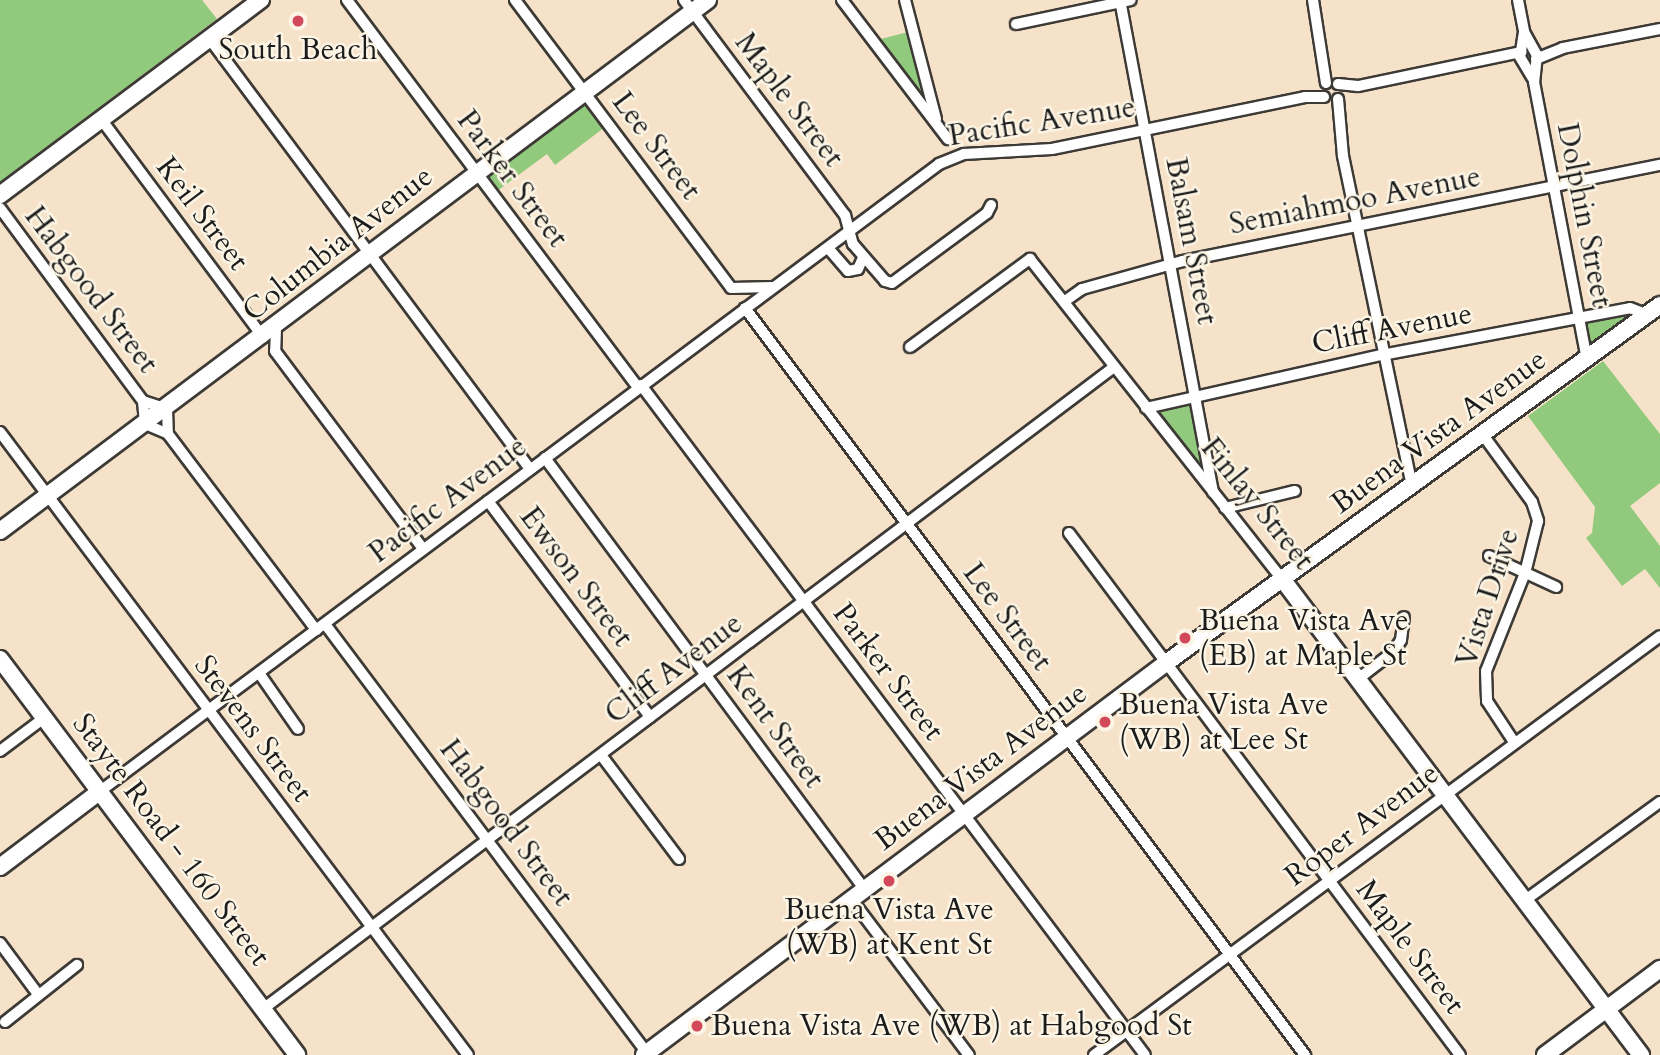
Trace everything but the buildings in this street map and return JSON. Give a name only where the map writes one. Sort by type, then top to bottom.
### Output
[{"type":"street","points":[[0,195],[261,0]]},
{"type":"street","name":"Parker Street","points":[[347,0],[1145,1055]]},
{"type":"street","name":"Lee Street","points":[[515,0],[729,285],[738,290],[774,287]]},
{"type":"street","name":"Columbia Avenue","points":[[0,531],[371,256],[584,92],[688,6],[708,0]]},
{"type":"street","points":[[842,0],[948,139]]},
{"type":"street","points":[[905,0],[939,127]]},
{"type":"street","points":[[1313,0],[1382,355],[1412,488]]},
{"type":"street","points":[[1518,0],[1528,55]]},
{"type":"street","points":[[1016,24],[1124,1]]},
{"type":"street","name":"Balsam Street","points":[[1124,1],[1144,131],[1197,396],[1213,492]]},
{"type":"street","name":"Maple Street","points":[[688,6],[845,215],[849,232]]},
{"type":"street","name":"Pacific Avenue","points":[[99,792],[745,308],[955,156],[1052,149],[1331,91],[1660,29]]},
{"type":"street","points":[[209,38],[530,469]]},
{"type":"street","name":"Dolphin Street","points":[[1528,55],[1587,359]]},
{"type":"street","name":"Keil Street","points":[[102,119],[264,337]]},
{"type":"street","name":"Semiahmoo Avenue","points":[[1065,301],[1082,289],[1171,265],[1660,165]]},
{"type":"street","points":[[849,232],[863,258],[885,281],[892,283],[987,213],[991,205]]},
{"type":"street","name":"Habgood Street","points":[[0,208],[143,401],[145,424],[168,434],[489,839],[646,1054]]},
{"type":"street","points":[[828,248],[850,272],[859,270],[863,258]]},
{"type":"street","name":"Finlay Street","points":[[910,347],[1030,259],[1283,580],[1641,1055]]},
{"type":"street","name":"Lee Street","points":[[745,308],[1305,1055]]},
{"type":"street","name":"Cliff Avenue","points":[[1146,408],[1382,355],[1630,308],[1654,310]]},
{"type":"street","name":"Buena Vista Avenue","points":[[646,1054],[1166,663],[1412,488],[1654,310]]},
{"type":"street","points":[[264,337],[423,549]]},
{"type":"street","points":[[264,337],[275,351]]},
{"type":"street","name":"Cliff Avenue","points":[[262,1009],[1114,367]]},
{"type":"street","name":"Habgood Street","points":[[143,401],[167,408],[168,434]]},
{"type":"street","name":"Stevens Street","points":[[0,432],[468,1055]]},
{"type":"street","name":"Vista Drive","points":[[1483,435],[1532,502],[1538,521],[1525,573],[1486,671],[1484,686],[1493,715],[1514,742]]},
{"type":"street","name":"Kent Street","points":[[545,458],[707,675],[969,1055]]},
{"type":"street","points":[[1225,508],[1296,491]]},
{"type":"street","name":"Ewson Street","points":[[488,500],[650,717]]},
{"type":"street","name":"Maple Street","points":[[1069,533],[1460,1055]]},
{"type":"street","points":[[1489,556],[1556,587]]},
{"type":"street","points":[[1358,679],[1392,652],[1401,640],[1404,617]]},
{"type":"street","name":"Roper Avenue","points":[[1094,1055],[1660,636]]},
{"type":"street","name":"Stayte Road - 160 Street","points":[[0,659],[297,1055]]},
{"type":"street","points":[[259,673],[298,729]]},
{"type":"street","points":[[0,751],[44,718]]},
{"type":"street","points":[[601,755],[679,859]]},
{"type":"street","points":[[0,867],[99,792]]},
{"type":"street","points":[[1524,901],[1660,802]]},
{"type":"street","points":[[0,943],[37,993]]},
{"type":"street","points":[[5,1022],[37,993],[77,965]]},
{"type":"street","points":[[1545,1055],[1660,969]]},
{"type":"green space","points":[[0,0],[202,0],[217,19],[0,182]]},
{"type":"green space","points":[[908,32],[926,96],[925,97],[877,40]]},
{"type":"green space","points":[[582,102],[605,127],[555,165],[547,154],[497,191],[487,175]]},
{"type":"green space","points":[[1633,312],[1590,344],[1585,321]]},
{"type":"green space","points":[[1603,361],[1660,434],[1660,483],[1630,506],[1660,546],[1660,588],[1645,569],[1622,586],[1586,538],[1592,533],[1595,507],[1528,416]]},
{"type":"green space","points":[[1192,403],[1202,460],[1196,464],[1159,416],[1162,409]]},
{"type":"place","name":"South Beach","points":[[298,21]]},
{"type":"place","name":"Buena Vista Ave (EB) at Maple St","points":[[1185,638]]},
{"type":"place","name":"Buena Vista Ave (WB) at Lee St","points":[[1105,722]]},
{"type":"place","name":"Buena Vista Ave (WB) at Kent St","points":[[889,881]]},
{"type":"place","name":"Buena Vista Ave (WB) at Habgood St","points":[[697,1026]]}]
